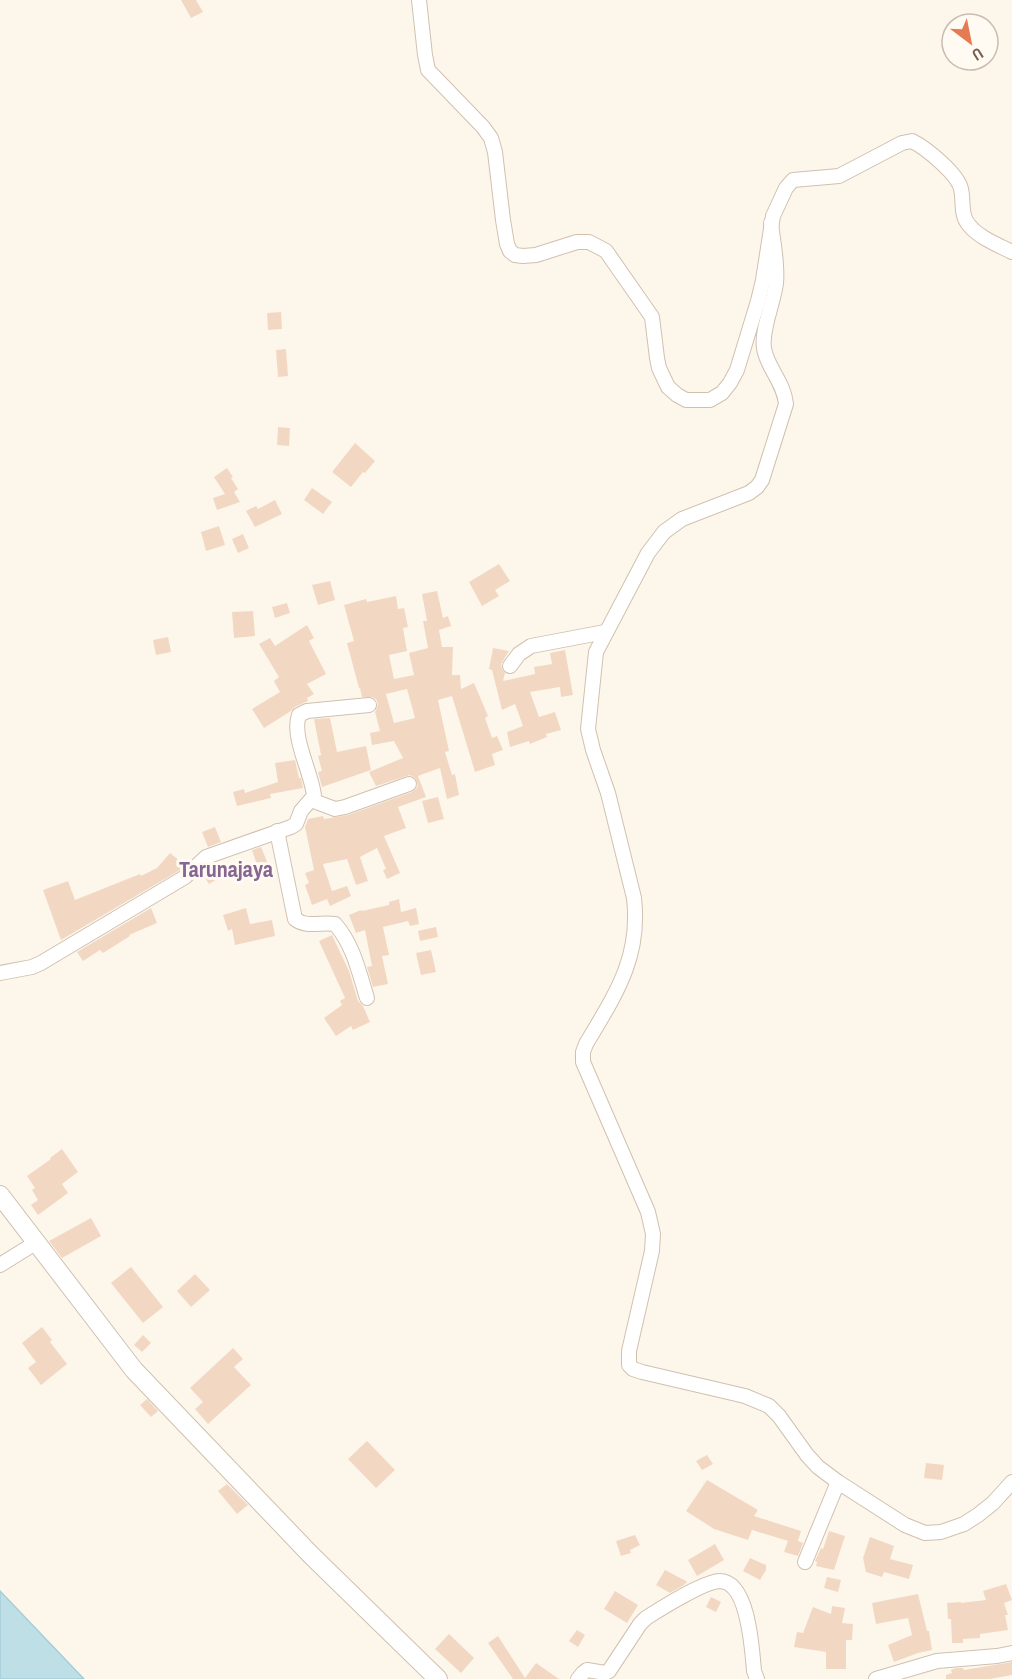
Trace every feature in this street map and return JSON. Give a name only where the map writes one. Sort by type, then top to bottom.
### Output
[{"type":"street","points":[[419,0],[428,70],[483,127],[490,138],[495,152],[503,220],[510,251],[515,255],[536,255],[577,242],[589,242],[606,251],[652,317],[659,368],[668,387],[676,395],[686,400],[710,400],[722,393],[737,370],[763,280],[775,209],[793,180],[839,176],[902,143],[912,141],[954,174],[962,189],[965,219],[970,227],[1012,252]]},
{"type":"street","points":[[771,223],[776,283],[764,350],[782,386],[786,404],[762,480],[749,493],[682,519],[664,532],[648,553],[596,652],[588,729],[608,793],[634,898],[635,922],[627,966],[618,989],[586,1044],[583,1062],[644,1203],[653,1234],[652,1251],[629,1351],[629,1365],[642,1372],[745,1396],[769,1406],[812,1461],[838,1482],[905,1525],[925,1533],[941,1532],[964,1524],[993,1503],[1012,1482]]},
{"type":"street","points":[[510,666],[519,654],[531,646],[605,632]]},
{"type":"street","points":[[0,973],[37,966],[183,879],[206,857],[296,824],[301,812],[314,796],[314,788],[298,730],[299,715],[307,711],[369,705]]},
{"type":"street","points":[[311,800],[335,809],[409,784]]},
{"type":"street","points":[[277,831],[295,919],[306,925],[325,922],[335,924],[354,954],[367,998]]},
{"type":"street","points":[[0,1195],[134,1370],[310,1555],[438,1679]]},
{"type":"street","points":[[0,1265],[37,1242]]},
{"type":"street","points":[[805,1562],[838,1482]]},
{"type":"street","points":[[578,1679],[586,1670],[605,1673],[609,1671],[646,1618],[705,1585],[720,1581],[733,1586],[744,1606],[757,1679]]},
{"type":"street","points":[[876,1679],[937,1660],[1012,1653]]},
{"type":"water","points":[[0,1591],[84,1679],[0,1679]]},
{"type":"building","points":[[181,0],[196,0],[203,12],[191,18]]},
{"type":"building","points":[[281,312],[282,329],[268,330],[267,313]]},
{"type":"building","points":[[286,349],[288,376],[278,377],[276,350]]},
{"type":"building","points":[[278,427],[290,428],[289,446],[277,445]]},
{"type":"building","points":[[355,443],[375,461],[351,487],[332,472]]},
{"type":"building","points":[[227,468],[238,489],[234,492],[240,502],[217,510],[213,498],[225,494],[214,477]]},
{"type":"building","points":[[312,488],[332,502],[323,514],[304,500]]},
{"type":"building","points":[[275,500],[282,514],[255,527],[246,511],[256,506],[258,509]]},
{"type":"building","points":[[219,526],[225,545],[206,551],[201,532]]},
{"type":"building","points":[[243,534],[249,548],[238,553],[232,539]]},
{"type":"building","points":[[499,564],[510,581],[495,590],[499,596],[482,606],[469,582]]},
{"type":"building","points":[[330,581],[335,600],[318,605],[312,585]]},
{"type":"building","points":[[437,591],[443,618],[448,616],[451,626],[439,630],[442,647],[453,647],[452,675],[460,675],[461,689],[474,683],[488,716],[485,718],[492,738],[497,736],[503,750],[492,754],[495,765],[475,772],[452,696],[438,700],[449,751],[445,752],[452,775],[455,774],[459,795],[447,799],[440,768],[418,776],[426,797],[398,807],[406,828],[384,836],[400,873],[387,879],[383,870],[386,869],[377,848],[360,857],[368,881],[356,885],[347,859],[323,864],[332,891],[347,886],[351,896],[330,906],[327,899],[312,905],[305,885],[309,883],[305,873],[314,870],[305,827],[308,819],[348,815],[412,792],[418,785],[415,778],[410,775],[376,786],[369,772],[403,758],[394,741],[372,745],[370,733],[380,731],[375,712],[378,704],[372,697],[362,697],[347,643],[354,641],[344,605],[366,599],[367,602],[396,596],[398,609],[404,608],[408,627],[403,628],[407,651],[389,655],[394,679],[414,675],[409,653],[428,648],[423,621],[427,621],[422,594]],"holes":[[[407,689],[415,718],[394,723],[386,694]]]},
{"type":"building","points":[[287,603],[290,613],[275,618],[272,607]]},
{"type":"building","points":[[253,611],[255,636],[234,638],[232,612]]},
{"type":"building","points":[[307,625],[314,638],[309,641],[326,674],[307,684],[314,694],[307,698],[308,701],[264,728],[252,709],[280,692],[274,681],[279,677],[259,644],[270,638],[275,646]]},
{"type":"building","points":[[168,637],[171,652],[156,655],[153,640]]},
{"type":"building","points":[[493,648],[509,651],[501,664],[505,673],[503,681],[535,674],[534,667],[552,664],[550,653],[565,650],[573,695],[561,697],[560,687],[530,692],[539,717],[555,712],[561,730],[546,734],[547,737],[530,744],[529,741],[510,747],[507,732],[523,726],[515,704],[502,710],[492,670],[489,669]]},
{"type":"building","points":[[330,718],[337,752],[366,746],[371,770],[322,787],[318,772],[322,771],[318,756],[321,755],[314,719]]},
{"type":"building","points":[[295,760],[303,788],[270,794],[271,798],[237,806],[233,792],[244,789],[245,793],[278,782],[275,763]]},
{"type":"building","points":[[438,797],[444,819],[428,823],[422,801]]},
{"type":"building","points":[[215,827],[221,842],[208,847],[202,832]]},
{"type":"building","points":[[261,847],[268,864],[258,868],[252,850]]},
{"type":"building","points":[[170,853],[185,865],[180,870],[61,940],[43,890],[68,881],[75,900],[140,874],[141,876],[157,868]]},
{"type":"building","points":[[219,862],[227,873],[209,884],[202,873],[211,865]]},
{"type":"building","points":[[399,899],[401,912],[416,908],[419,924],[410,926],[408,921],[383,927],[389,955],[382,956],[388,984],[373,987],[367,967],[372,966],[365,930],[356,933],[349,915],[361,910],[389,905],[389,902]]},
{"type":"building","points":[[151,908],[157,923],[129,935],[103,953],[100,950],[83,961],[77,952]]},
{"type":"building","points":[[246,908],[250,924],[272,920],[275,936],[235,945],[232,929],[228,931],[223,915]]},
{"type":"building","points":[[436,927],[438,937],[420,941],[418,931]]},
{"type":"building","points":[[332,935],[349,971],[358,1001],[363,1006],[370,1022],[353,1030],[351,1026],[336,1036],[324,1018],[342,1005],[340,1001],[345,998],[319,941]]},
{"type":"building","points":[[431,950],[436,972],[421,975],[416,953]]},
{"type":"building","points":[[62,1149],[78,1172],[62,1184],[68,1193],[38,1215],[31,1205],[38,1200],[32,1190],[35,1188],[27,1176]]},
{"type":"building","points":[[91,1218],[101,1236],[62,1258],[49,1241]]},
{"type":"building","points":[[131,1267],[163,1307],[143,1323],[111,1283]]},
{"type":"building","points":[[195,1274],[210,1290],[191,1307],[177,1291]]},
{"type":"building","points":[[42,1327],[67,1364],[41,1385],[28,1368],[36,1362],[22,1343]]},
{"type":"building","points":[[143,1335],[151,1343],[142,1352],[134,1345]]},
{"type":"building","points":[[233,1348],[243,1359],[234,1367],[251,1385],[208,1424],[195,1409],[203,1402],[190,1388]]},
{"type":"building","points":[[147,1399],[158,1411],[151,1417],[140,1405]]},
{"type":"building","points":[[367,1441],[395,1470],[376,1488],[348,1459]]},
{"type":"building","points":[[707,1455],[713,1464],[702,1470],[696,1461]]},
{"type":"building","points":[[926,1463],[944,1465],[942,1480],[924,1478]]},
{"type":"building","points":[[707,1480],[758,1510],[754,1516],[801,1531],[798,1541],[803,1543],[798,1556],[784,1552],[788,1541],[752,1530],[748,1540],[714,1529],[686,1511]]},
{"type":"building","points":[[227,1484],[248,1505],[237,1514],[218,1491]]},
{"type":"building","points":[[829,1531],[845,1536],[834,1570],[816,1566],[815,1561],[821,1548],[823,1549]]},
{"type":"building","points":[[635,1535],[640,1545],[630,1550],[631,1553],[621,1556],[616,1541]]},
{"type":"building","points":[[870,1537],[894,1546],[890,1559],[913,1565],[909,1579],[884,1572],[882,1577],[866,1572],[863,1558]]},
{"type":"building","points":[[715,1544],[724,1560],[697,1576],[688,1560]]},
{"type":"building","points":[[750,1558],[766,1565],[766,1570],[760,1580],[743,1571]]},
{"type":"building","points":[[665,1570],[687,1582],[670,1593],[656,1585]]},
{"type":"building","points":[[827,1577],[841,1580],[838,1592],[824,1588]]},
{"type":"building","points":[[1006,1584],[1012,1600],[1004,1603],[1008,1615],[1005,1615],[1008,1630],[980,1634],[980,1638],[963,1639],[963,1643],[952,1643],[951,1619],[948,1619],[947,1603],[986,1600],[983,1591]]},
{"type":"building","points":[[615,1591],[638,1605],[627,1623],[604,1609]]},
{"type":"building","points":[[918,1594],[932,1650],[894,1662],[888,1645],[912,1635],[908,1618],[876,1624],[872,1603]]},
{"type":"building","points":[[711,1597],[721,1602],[716,1612],[706,1607]]},
{"type":"building","points":[[832,1606],[845,1608],[842,1623],[853,1624],[852,1640],[846,1640],[846,1669],[826,1669],[826,1652],[794,1647],[797,1632],[803,1633],[813,1607],[831,1614]]},
{"type":"building","points":[[577,1630],[585,1635],[578,1647],[569,1641]]},
{"type":"building","points":[[449,1634],[474,1658],[461,1673],[435,1649]]},
{"type":"building","points":[[498,1636],[525,1678],[536,1663],[559,1679],[513,1679],[488,1643]]},
{"type":"building","points":[[1012,1662],[1012,1675],[990,1679],[946,1679],[946,1675],[952,1673],[951,1670],[956,1668],[964,1670]]},
{"type":"district","name":"Tarunajaya","points":[[226,869]]}]
